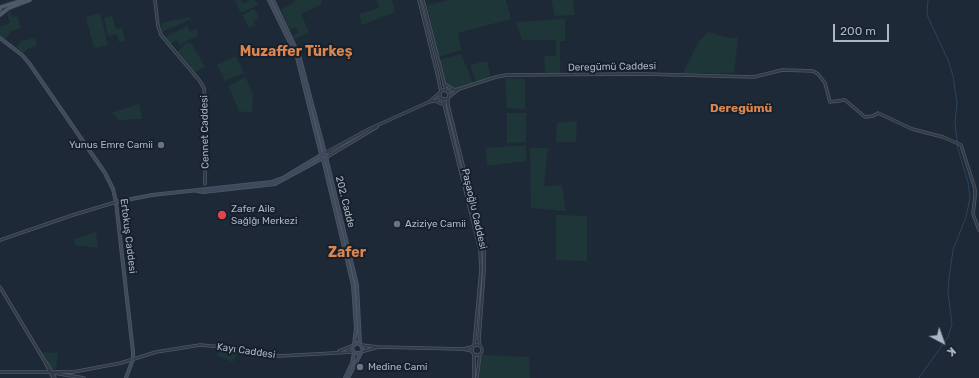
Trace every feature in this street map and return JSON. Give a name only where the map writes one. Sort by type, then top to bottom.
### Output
[{"type":"main road","points":[[1,10],[23,0]]},
{"type":"main road","points":[[1,10],[30,0]]},
{"type":"main road","points":[[269,0],[297,57],[325,158]]},
{"type":"main road","points":[[272,0],[299,55],[325,158]]},
{"type":"main road","name":"Ertokuş Caddesi","points":[[0,38],[22,55],[31,66],[105,173],[111,185],[116,202],[133,359],[126,378]]},
{"type":"main road","points":[[205,190],[273,182],[283,178],[323,154]]},
{"type":"main road","points":[[116,202],[152,195],[274,184],[325,158]]},
{"type":"main road","name":"202. Cadde","points":[[325,158],[357,288],[361,344]]},
{"type":"main road","name":"202. Cadde","points":[[325,158],[353,285],[356,328],[354,345]]},
{"type":"main road","points":[[345,378],[352,363],[354,345],[357,343],[361,344],[363,349],[348,378]]},
{"type":"main road","points":[[354,352],[357,354],[361,352]]},
{"type":"street","name":"Cennet Caddesi","points":[[155,0],[157,22],[160,32],[204,88],[205,190]]},
{"type":"street","points":[[419,0],[439,80],[440,93],[429,102]]},
{"type":"street","points":[[423,0],[446,91]]},
{"type":"street","name":"Deregümü Caddesi","points":[[440,93],[507,75],[649,74],[754,77],[782,70],[813,71],[822,78],[825,83],[830,102],[845,100],[865,117],[873,116],[878,113],[912,128],[943,137],[961,145],[975,189],[973,214],[979,230]]},
{"type":"street","points":[[444,84],[448,88],[456,89]]},
{"type":"street","name":"Deregümü Caddesi","points":[[442,99],[449,97],[459,89]]},
{"type":"street","name":"Paşaoğlu Caddesi","points":[[446,91],[449,92],[448,105],[484,250],[479,339],[480,346]]},
{"type":"street","name":"Paşaoğlu Caddesi","points":[[440,93],[445,107],[481,255],[481,275],[474,346]]},
{"type":"street","points":[[323,154],[381,124],[429,102],[442,99]]},
{"type":"street","points":[[434,101],[441,102],[445,107]]},
{"type":"street","points":[[325,158],[381,124]]},
{"type":"street","points":[[0,240],[116,202]]},
{"type":"street","points":[[0,287],[54,378],[58,374]]},
{"type":"street","points":[[361,344],[378,347],[463,349],[470,350],[476,355],[480,354]]},
{"type":"street","name":"Kayı Caddesi","points":[[336,352],[354,345]]},
{"type":"street","name":"Kayı Caddesi","points":[[0,372],[79,371],[121,363],[156,352],[200,346],[234,348],[256,354],[280,356],[354,352]]},
{"type":"street","points":[[474,346],[473,353],[475,360],[475,378]]},
{"type":"street","points":[[463,349],[480,346],[482,350],[478,360],[475,378]]},
{"type":"street","points":[[361,352],[378,347]]},
{"type":"street","points":[[51,372],[84,378]]},
{"type":"green space","points":[[236,0],[241,0],[243,4],[250,0],[255,0],[258,5],[241,13],[235,2]]},
{"type":"green space","points":[[295,0],[321,0],[322,4],[301,14],[309,32],[295,39],[293,35],[298,32],[295,27],[290,30],[281,10],[296,1]]},
{"type":"green space","points":[[377,0],[392,0],[395,12],[362,25],[359,14],[379,8]]},
{"type":"green space","points":[[450,0],[506,0],[511,19],[458,33],[461,50],[439,57],[427,5]]},
{"type":"green space","points":[[551,0],[573,0],[575,15],[555,16]]},
{"type":"green space","points":[[254,9],[259,18],[253,21],[255,25],[249,28],[242,15]]},
{"type":"green space","points":[[10,11],[12,17],[17,16],[21,28],[11,31],[5,39],[0,35],[0,27],[10,23],[7,14]]},
{"type":"green space","points":[[100,13],[108,45],[94,48],[86,17]]},
{"type":"green space","points":[[112,16],[116,29],[122,28],[125,41],[119,42],[117,34],[108,36],[104,18]]},
{"type":"green space","points":[[191,17],[191,19],[162,32],[161,23]]},
{"type":"green space","points":[[565,19],[565,41],[560,41],[560,73],[546,74],[544,56],[556,56],[556,40],[522,40],[516,22]]},
{"type":"green space","points":[[187,26],[190,32],[196,29],[198,35],[180,45],[176,40],[171,44],[165,37]]},
{"type":"green space","points":[[708,32],[729,38],[738,37],[734,73],[683,73],[699,41]]},
{"type":"green space","points":[[35,38],[37,45],[27,49],[23,53],[16,47],[21,41]]},
{"type":"green space","points":[[189,42],[192,44],[205,67],[195,72],[177,51]]},
{"type":"green space","points":[[461,54],[473,83],[458,88],[450,87],[446,85],[439,60]]},
{"type":"green space","points":[[236,56],[244,73],[225,81],[217,65]]},
{"type":"green space","points":[[487,61],[491,77],[476,82],[470,65]]},
{"type":"green space","points":[[246,78],[253,95],[252,113],[239,111],[228,86]]},
{"type":"green space","points":[[505,78],[525,79],[525,109],[507,108]]},
{"type":"green space","points":[[139,104],[142,119],[119,120],[112,113]]},
{"type":"green space","points":[[507,113],[526,113],[526,142],[507,143]]},
{"type":"green space","points":[[577,121],[576,142],[556,142],[557,123]]},
{"type":"green space","points":[[526,145],[526,161],[487,166],[486,148]]},
{"type":"green space","points":[[530,148],[548,148],[544,186],[562,185],[566,211],[531,208]]},
{"type":"green space","points":[[556,215],[587,216],[587,261],[556,260]]},
{"type":"green space","points":[[96,232],[98,248],[74,245],[75,239]]},
{"type":"green space","points":[[220,349],[238,351],[233,362],[217,356]]},
{"type":"green space","points":[[41,352],[58,353],[56,369],[52,369]]},
{"type":"green space","points":[[482,355],[529,357],[530,378],[479,378]]},
{"type":"waterway","points":[[919,378],[948,337],[952,324],[948,293],[949,278],[953,250],[966,217],[970,198],[968,182],[958,149],[955,122],[957,103],[953,76],[948,60],[927,15],[928,0]]},
{"type":"place","name":"Yunus Emre Camii","points":[[161,145]]},
{"type":"place","name":"Zafer Aile Sağlğı Merkezi","points":[[222,215]]},
{"type":"place","name":"Aziziye Camii","points":[[397,224]]},
{"type":"place","name":"Medine Cami","points":[[360,367]]},
{"type":"district","name":"Muzaffer Türkeş","points":[[296,52]]},
{"type":"district","name":"Deregümü","points":[[741,109]]},
{"type":"district","name":"Zafer","points":[[347,253]]}]
